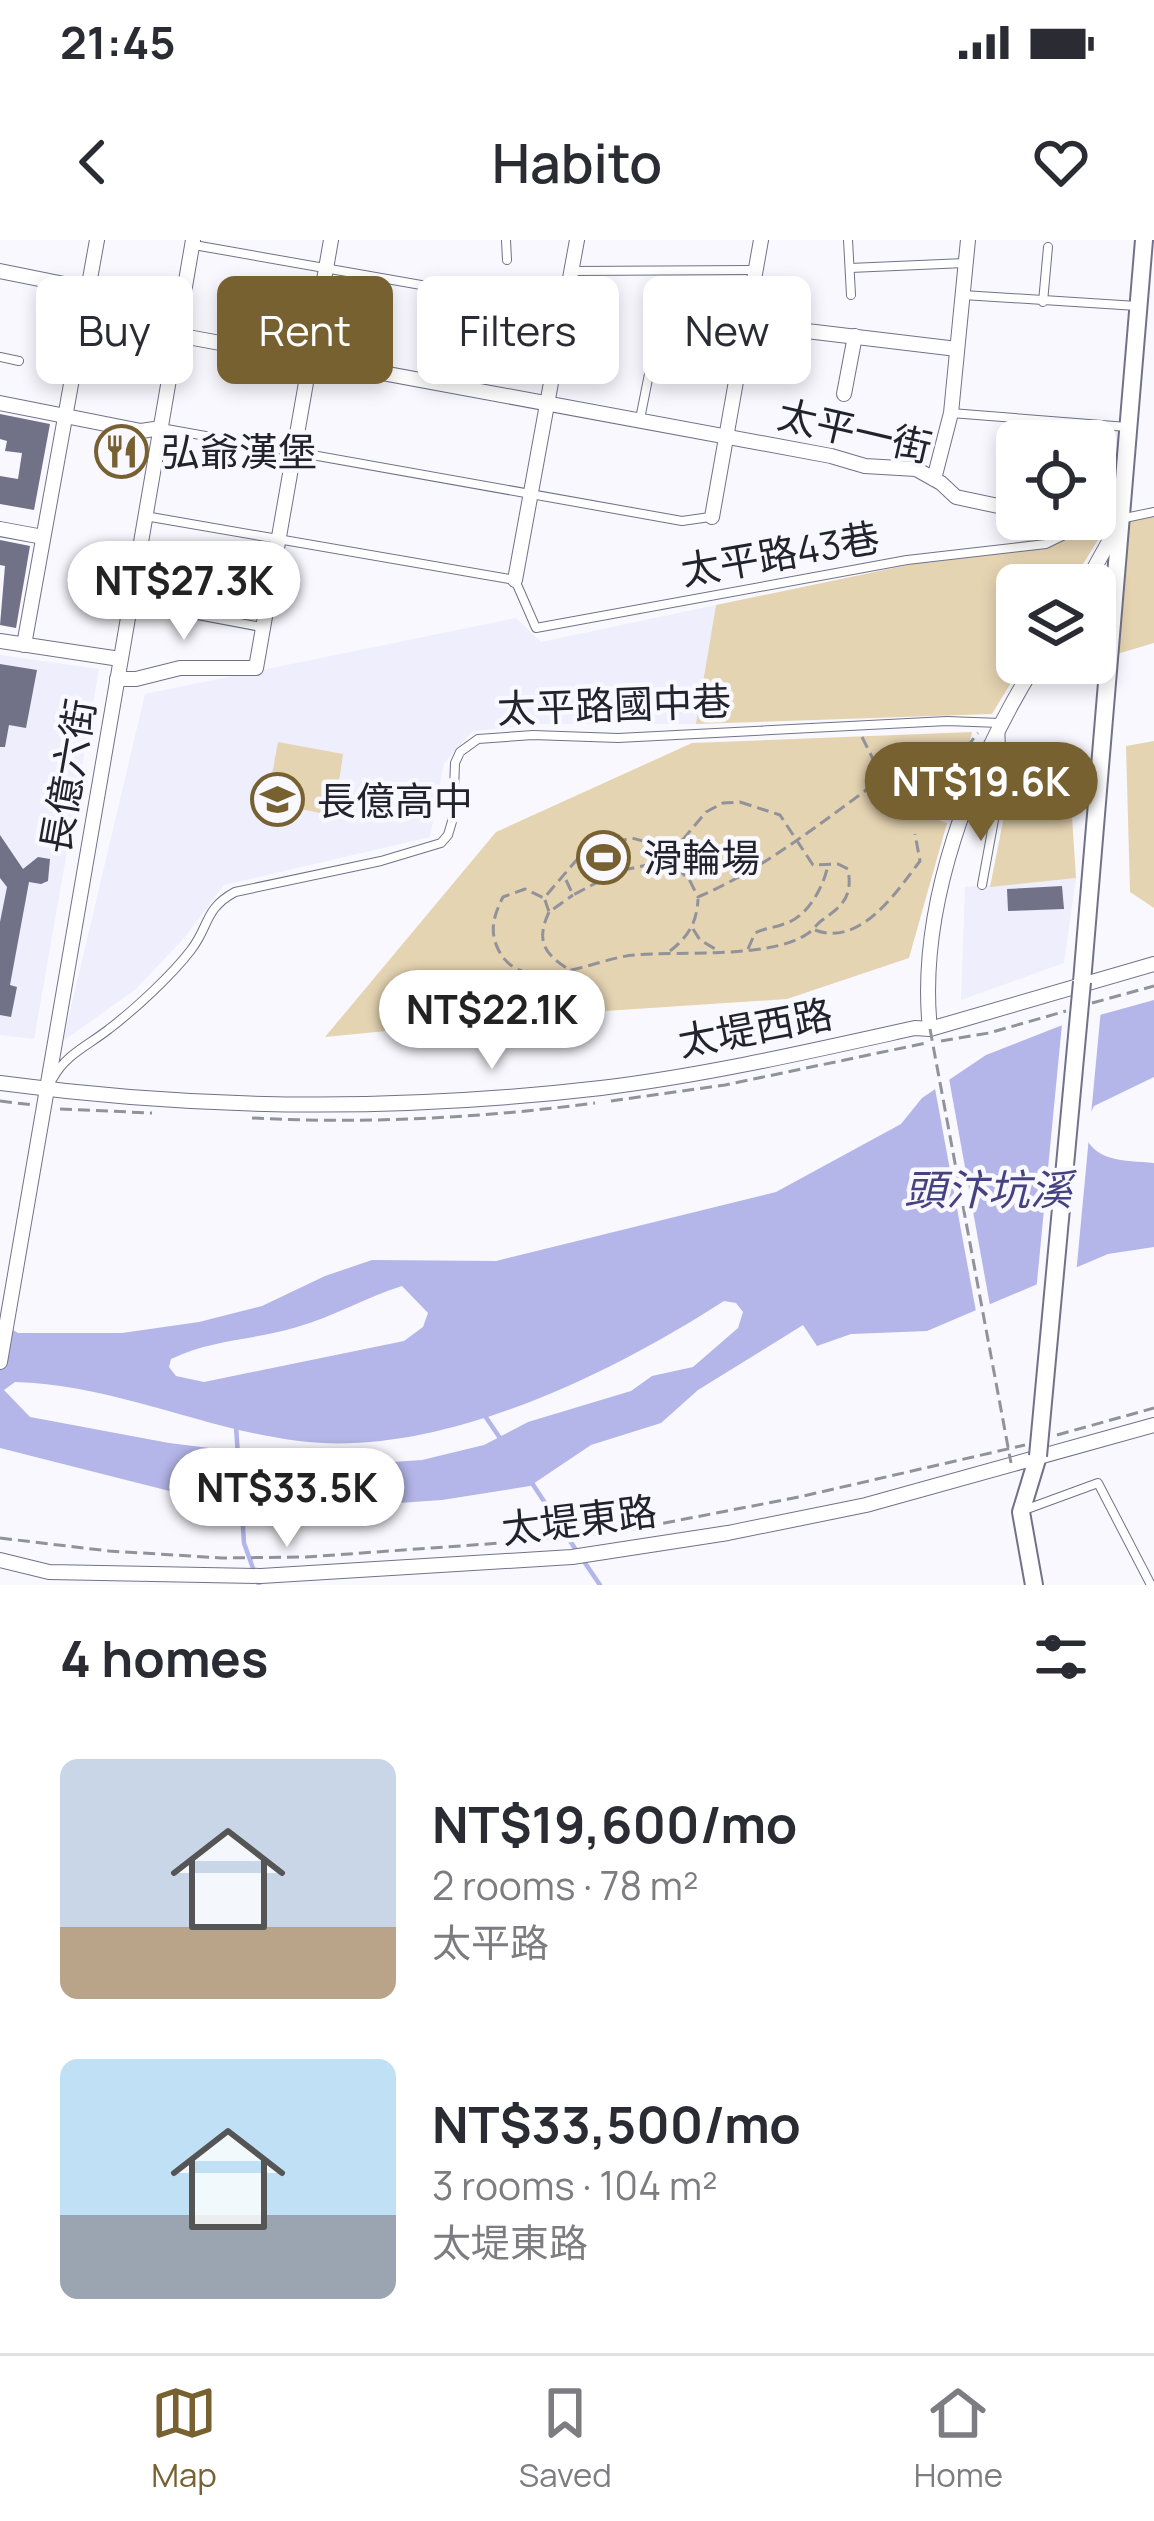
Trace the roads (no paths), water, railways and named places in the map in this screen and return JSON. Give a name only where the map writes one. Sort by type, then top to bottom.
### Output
[{"type":"street","points":[[91,276],[98,240]]},
{"type":"street","points":[[325,276],[331,240]]},
{"type":"street","points":[[571,276],[577,240]]},
{"type":"street","points":[[754,276],[761,240]]},
{"type":"street","points":[[934,478],[951,413],[968,240]]},
{"type":"street","points":[[1034,1585],[1021,1512],[1035,1447],[1082,982],[1138,306],[1148,273],[1144,240]]},
{"type":"street","name":"長億六街","points":[[187,276],[193,242]]},
{"type":"street","points":[[0,271],[36,279]]},
{"type":"street","points":[[811,331],[957,349]]},
{"type":"street","points":[[844,394],[854,336]]},
{"type":"street","name":"太平一街","points":[[393,375],[866,466],[916,470],[956,497],[996,506]]},
{"type":"street","points":[[23,645],[72,384]]},
{"type":"street","name":"長億六街","points":[[0,1362],[168,384]]},
{"type":"street","points":[[117,679],[180,668],[256,668],[306,384]]},
{"type":"street","points":[[515,580],[551,384]]},
{"type":"street","points":[[712,517],[737,384]]},
{"type":"street","points":[[0,403],[141,430],[161,428]]},
{"type":"street","points":[[1116,520],[1120,520]]},
{"type":"street","points":[[1096,564],[1120,520]]},
{"type":"street","points":[[0,529],[43,537]]},
{"type":"street","points":[[0,641],[120,659]]},
{"type":"street","points":[[930,1029],[928,964],[936,908],[993,723],[1021,684]]},
{"type":"street","name":"太堤西路","points":[[0,1083],[47,1090],[290,1103],[430,1101],[604,1088],[760,1063],[915,1028],[930,1029],[1154,964]]},
{"type":"street","name":"太堤東路","points":[[0,1560],[51,1578],[261,1576],[572,1557],[866,1505],[1035,1447],[1154,1425]]},
{"type":"lane","points":[[506,240],[507,260]]},
{"type":"lane","points":[[848,240],[851,295]]},
{"type":"lane","points":[[193,242],[417,284]]},
{"type":"lane","points":[[1043,302],[1048,247]]},
{"type":"lane","points":[[850,268],[966,263]]},
{"type":"lane","points":[[572,271],[755,270]]},
{"type":"lane","points":[[963,295],[1138,306]]},
{"type":"lane","points":[[0,357],[19,361]]},
{"type":"lane","points":[[640,420],[647,384]]},
{"type":"lane","points":[[951,413],[1129,428]]},
{"type":"lane","points":[[161,428],[682,520],[712,517]]},
{"type":"lane","points":[[1120,520],[1154,512]]},
{"type":"lane","points":[[145,516],[515,580]]},
{"type":"lane","name":"太平路43巷","points":[[515,580],[536,628],[907,560],[1052,540]]},
{"type":"lane","points":[[129,602],[263,627]]},
{"type":"lane","points":[[982,885],[1002,776],[993,723]]},
{"type":"lane","name":"太平路國中巷","points":[[47,1090],[62,1062],[113,1026],[191,951],[220,900],[235,892],[381,861],[441,843],[453,818],[455,763],[460,752],[478,739],[993,723]]},
{"type":"lane","points":[[1021,1512],[1098,1484],[1151,1585]]},
{"type":"water","name":"頭汴坑溪","points":[[1154,1000],[1154,1077],[1094,1106],[1082,1130],[1102,1154],[1154,1163],[1154,1247],[1108,1254],[927,1331],[851,1334],[817,1346],[803,1325],[698,1390],[661,1423],[591,1445],[530,1486],[442,1500],[354,1506],[205,1500],[0,1448],[0,1322],[18,1333],[122,1333],[199,1322],[262,1306],[372,1260],[496,1261],[776,1192],[901,1124],[922,1098],[986,1055],[1060,1026]],"holes":[[[402,1286],[428,1313],[423,1327],[404,1341],[204,1382],[176,1376],[169,1367],[171,1359],[186,1352],[297,1327]],[[724,1301],[736,1303],[743,1312],[738,1328],[693,1367],[652,1376],[631,1391],[528,1422],[484,1445],[422,1460],[347,1465],[169,1443],[30,1417],[4,1390],[15,1382],[88,1391],[299,1441],[352,1443],[408,1437],[464,1424],[576,1383]]]},
{"type":"waterway","points":[[485,1416],[502,1441]]},
{"type":"waterway","points":[[236,1426],[238,1456]]},
{"type":"waterway","points":[[530,1480],[576,1550]]},
{"type":"waterway","points":[[241,1497],[244,1543],[259,1585]]},
{"type":"waterway","points":[[583,1560],[600,1585]]},
{"type":"place","name":"弘爺漢堡","points":[[122,451]]},
{"type":"place","name":"長億高中","points":[[278,800]]},
{"type":"place","name":"滑輪場","points":[[604,857]]}]
